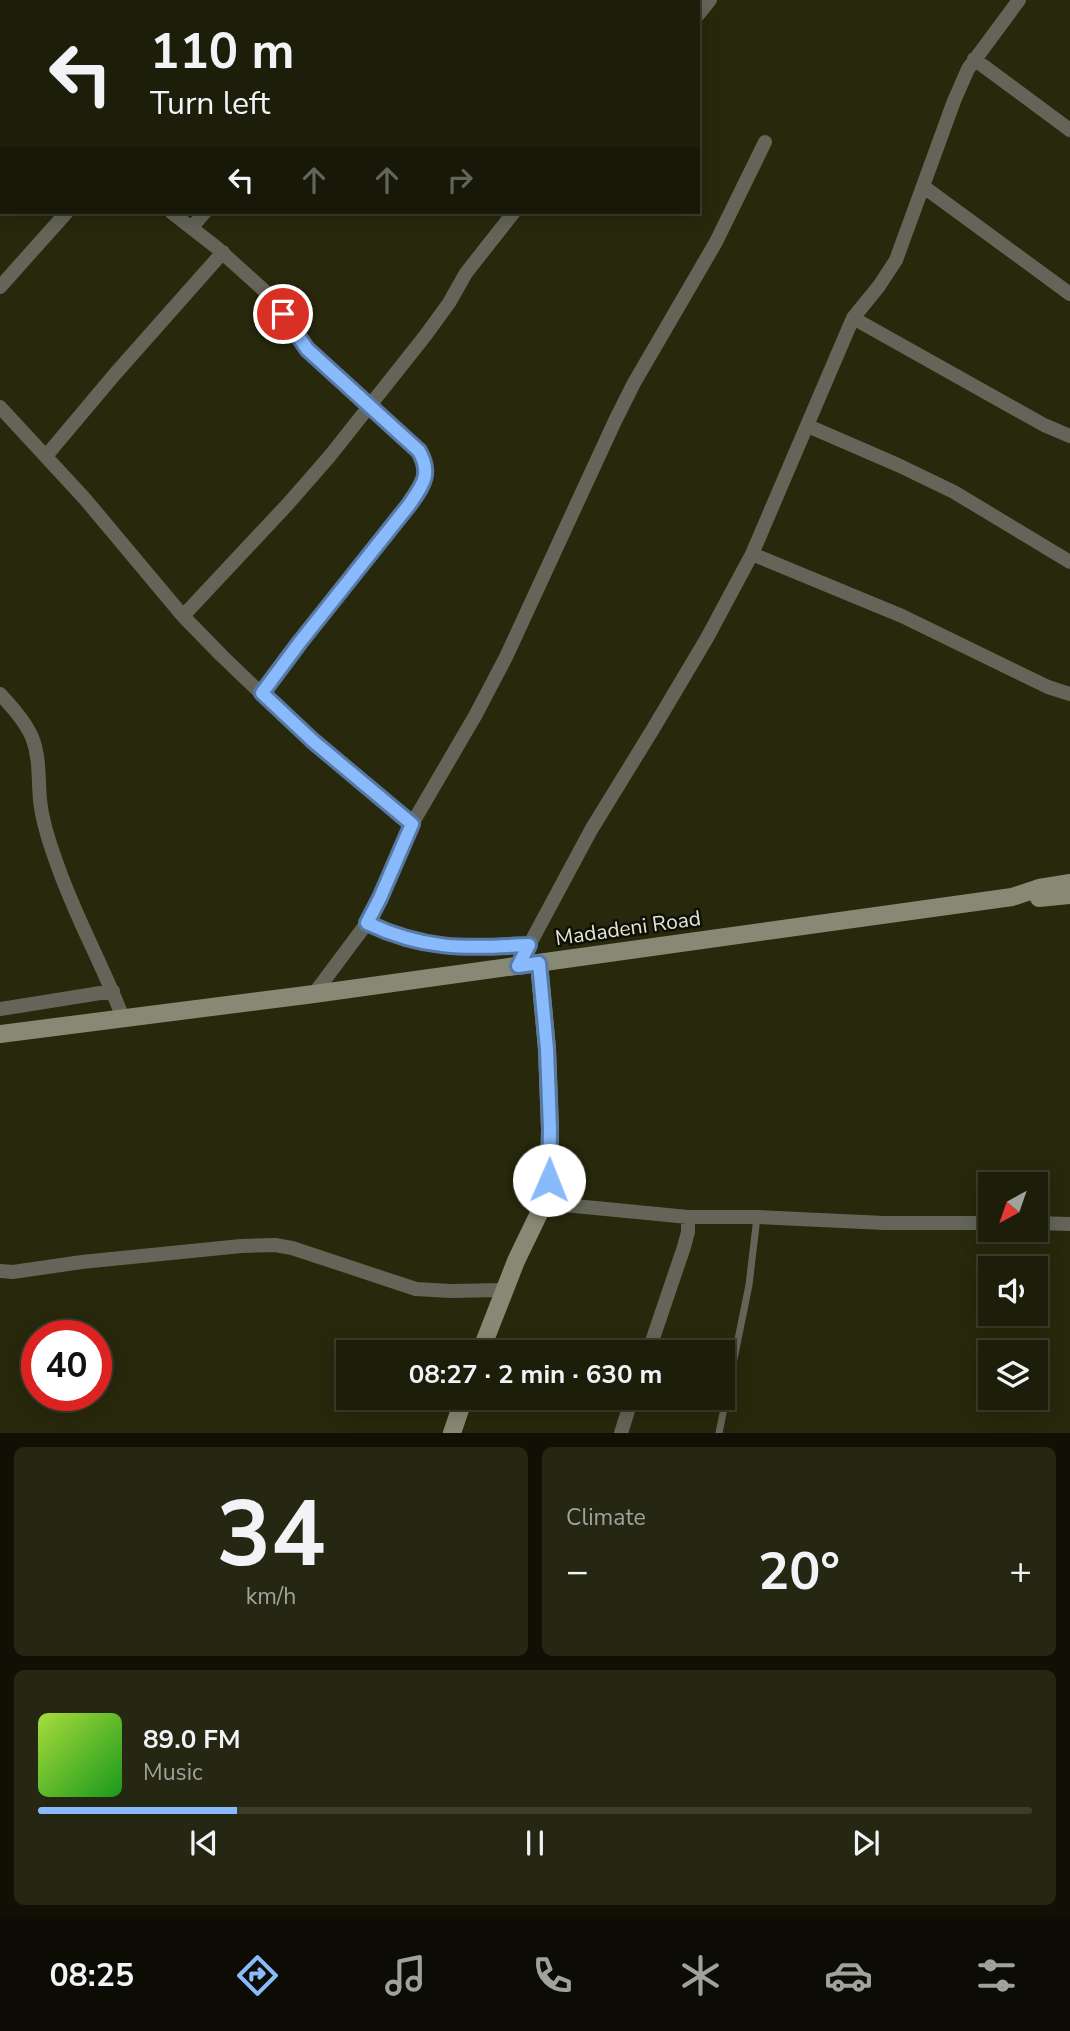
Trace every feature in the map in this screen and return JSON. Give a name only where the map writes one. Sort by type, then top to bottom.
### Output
[{"type":"street","points":[[518,966],[591,830],[707,638],[752,554],[853,318],[896,260],[954,101],[974,60],[1019,0]]},
{"type":"street","points":[[974,60],[1070,130]]},
{"type":"street","points":[[314,994],[367,923],[412,824],[489,690],[634,383],[716,242],[765,142]]},
{"type":"street","points":[[924,187],[1070,294]]},
{"type":"street","points":[[0,287],[65,214]]},
{"type":"street","points":[[174,214],[223,253],[268,294],[307,349],[419,451],[425,462],[424,481],[409,505],[262,693]]},
{"type":"street","points":[[192,227],[203,214]]},
{"type":"street","points":[[184,616],[309,481],[425,336],[449,303],[466,273],[512,214]]},
{"type":"street","points":[[46,456],[223,253]]},
{"type":"street","points":[[853,318],[1044,425],[1070,436]]},
{"type":"street","points":[[0,407],[85,499],[184,616],[221,655],[307,736],[412,824]]},
{"type":"street","points":[[808,426],[954,492],[1070,562]]},
{"type":"street","points":[[752,554],[902,616],[1048,687],[1070,694]]},
{"type":"street","points":[[0,694],[20,716],[31,736],[37,753],[40,802],[55,860],[123,1018]]},
{"type":"street","name":"Madadeni Road","points":[[0,1034],[314,994],[1012,897],[1039,888],[1070,883]]},
{"type":"street","name":"Madadeni Road","points":[[1012,897],[1026,899],[1070,895]]},
{"type":"street","points":[[367,923],[394,936],[442,946],[469,948],[529,945]]},
{"type":"street","points":[[485,1340],[504,1290],[544,1203],[549,1180],[547,1049],[539,963]]},
{"type":"street","points":[[0,1009],[113,991]]},
{"type":"street","points":[[544,1203],[688,1217],[978,1223]]},
{"type":"street","points":[[652,1340],[684,1247],[688,1217]]},
{"type":"street","points":[[1048,1223],[1070,1224]]},
{"type":"street","points":[[0,1271],[13,1272],[82,1262],[275,1245],[292,1248],[416,1289],[504,1290]]},
{"type":"street","points":[[452,1433],[460,1410]]},
{"type":"street","points":[[621,1433],[628,1410]]},
{"type":"lane","points":[[719,1433],[747,1296],[757,1217]]},
{"type":"route","points":[[283,314],[307,349],[419,451],[426,471],[424,481],[409,505],[262,693],[298,729],[412,824],[367,923],[394,936],[442,946],[469,948],[529,945],[518,966],[539,963],[547,1049],[549,1180]]}]
